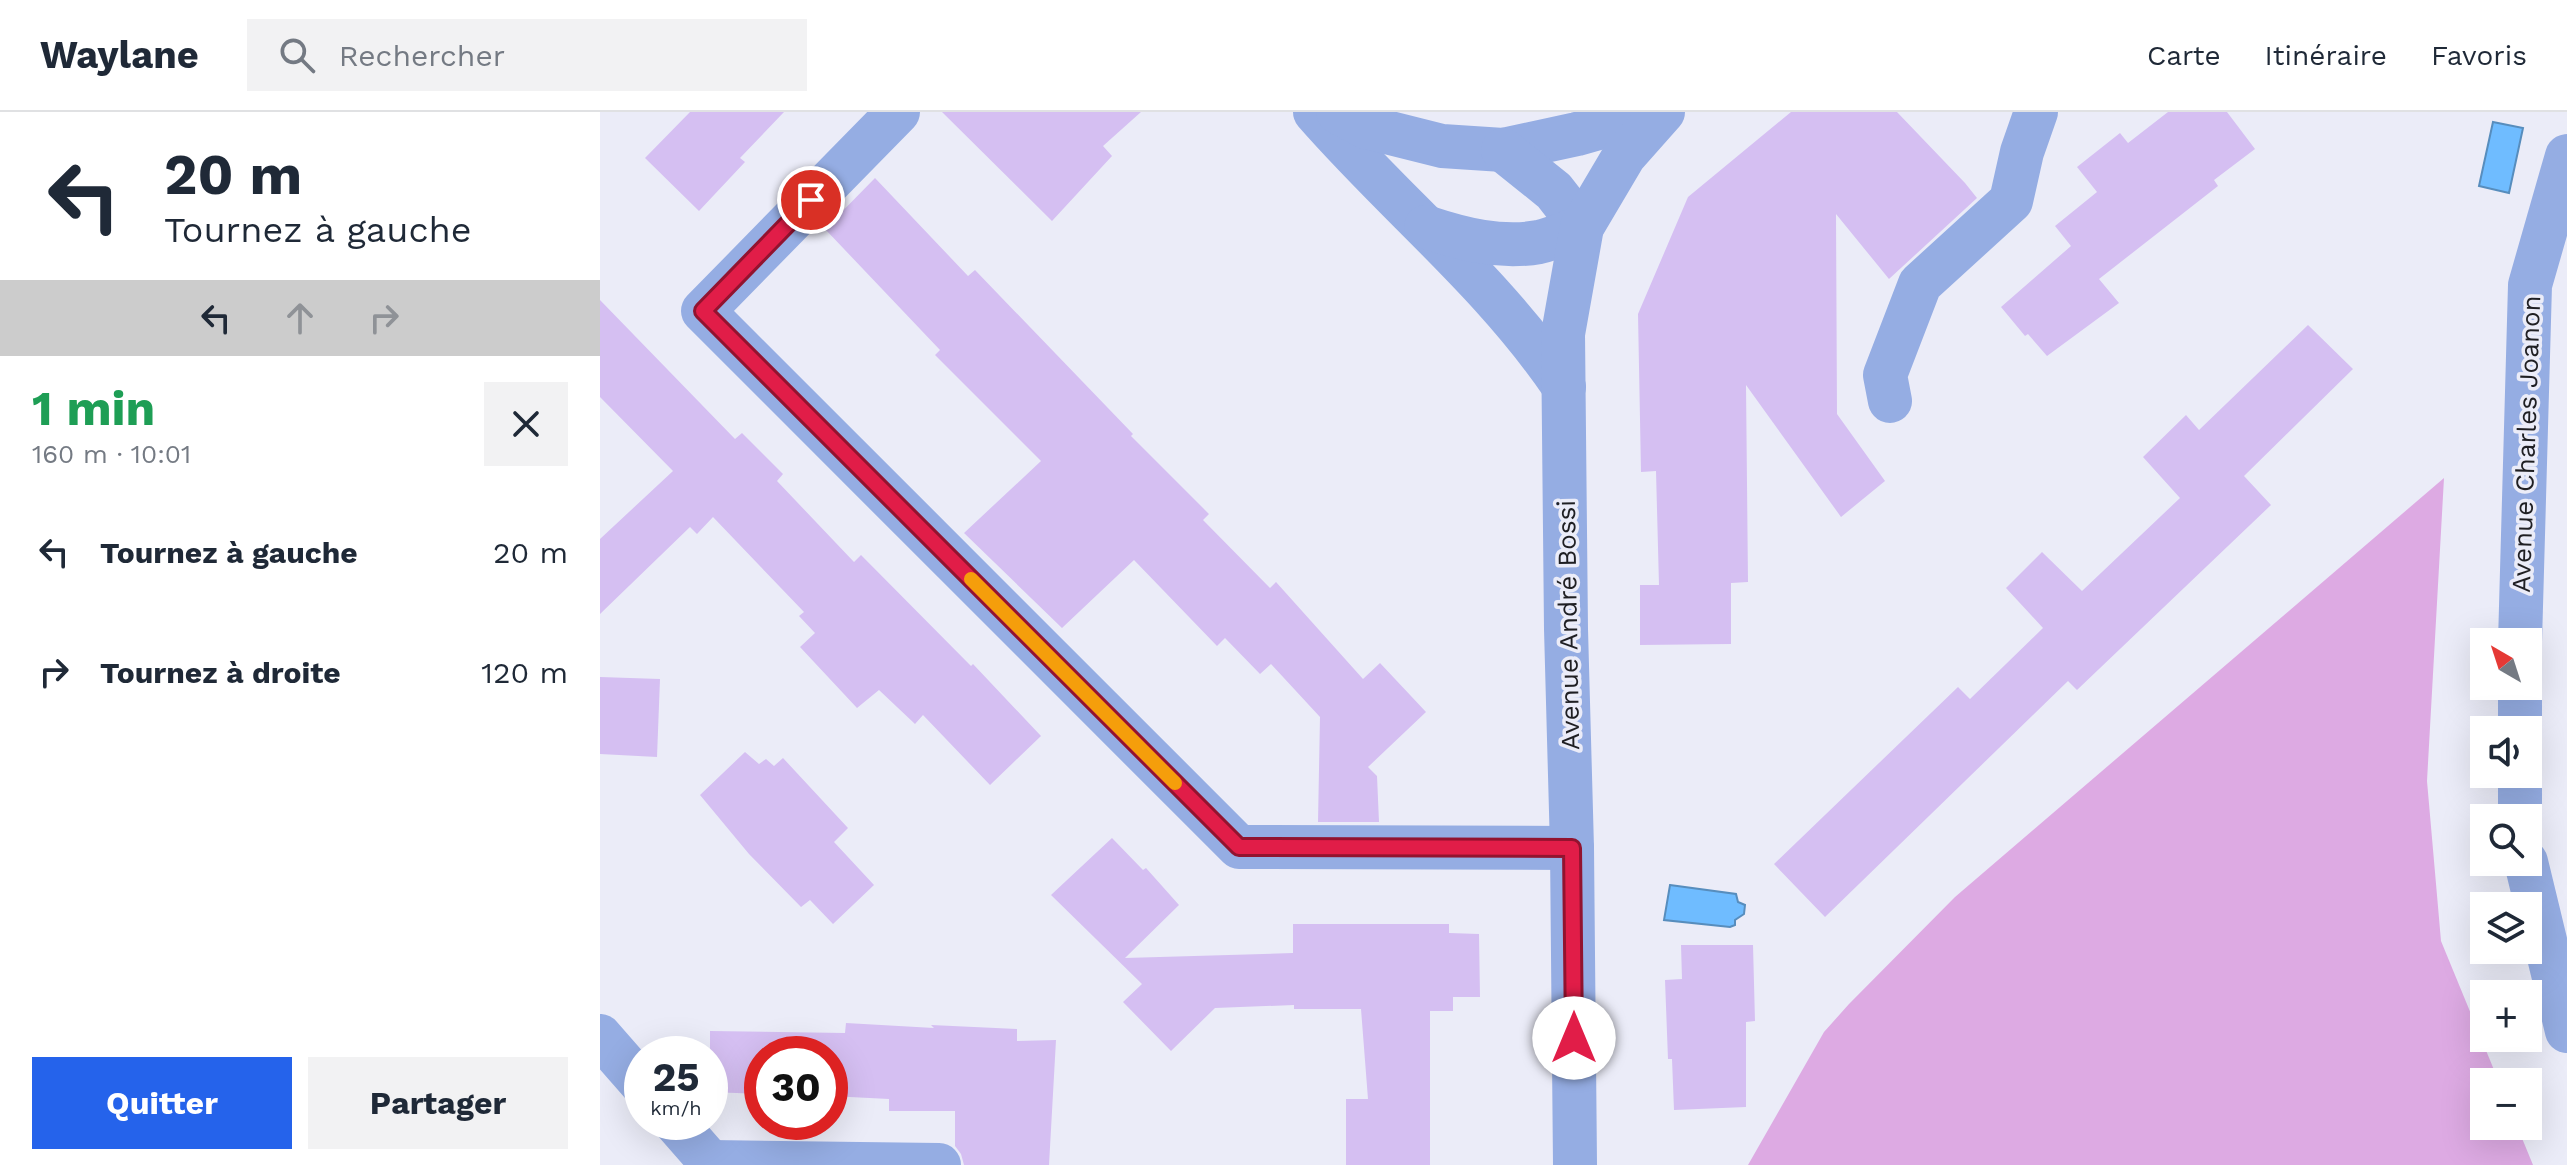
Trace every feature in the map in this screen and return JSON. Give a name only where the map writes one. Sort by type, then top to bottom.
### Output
[{"type":"street","points":[[898,112],[703,311],[1239,847],[1572,848]]},
{"type":"street","points":[[1315,112],[1486,288],[1536,345],[1564,387]]},
{"type":"street","points":[[1338,112],[1366,127],[1442,146],[1503,150],[1577,134],[1654,112]]},
{"type":"street","name":"Avenue André Bossi","points":[[1575,1165],[1563,334],[1582,227],[1624,156],[1663,112]]},
{"type":"street","points":[[1890,401],[1885,375],[1920,284],[2011,201],[2022,152],[2036,112]]},
{"type":"street","points":[[1426,227],[1453,236],[1495,243],[1539,242],[1582,227],[1554,191],[1503,150]]},
{"type":"street","name":"Avenue Charles Joanon","points":[[2520,628],[2530,285],[2567,156]]},
{"type":"street","points":[[2529,876],[2567,1031]]},
{"type":"street","points":[[600,1036],[624,1063]]},
{"type":"street","points":[[690,1140],[710,1163],[939,1165]]},
{"type":"shaded area","points":[[2444,478],[2427,781],[2441,941],[2470,1012],[2470,1052],[2487,1052],[2493,1068],[2470,1068],[2470,1140],[2523,1140],[2533,1165],[1748,1165],[1824,1032],[1955,897]]},
{"type":"water","points":[[2493,122],[2523,128],[2509,193],[2479,186]]},
{"type":"water","points":[[1670,885],[1736,894],[1738,902],[1745,905],[1744,914],[1730,927],[1664,920]]},
{"type":"building","points":[[690,112],[784,112],[740,158],[745,162],[699,211],[645,158]]},
{"type":"building","points":[[942,112],[1141,112],[1103,146],[1112,156],[1052,221]]},
{"type":"building","points":[[1791,112],[1897,112],[1977,198],[1889,279],[1836,214],[1837,414],[1885,481],[1841,517],[1746,385],[1748,582],[1731,583],[1731,644],[1640,645],[1640,585],[1659,585],[1656,471],[1641,472],[1638,314],[1688,197]]},
{"type":"building","points":[[2168,112],[2227,112],[2255,149],[2214,180],[2218,186],[2099,279],[2119,303],[2047,356],[2001,307],[2071,246],[2055,226],[2097,192],[2077,167],[2120,133],[2128,143]]},
{"type":"building","points":[[875,178],[968,276],[975,270],[1209,514],[1203,520],[1270,588],[1276,582],[1363,679],[1380,663],[1426,712],[1368,767],[1377,776],[1379,822],[1318,822],[1320,717],[1271,664],[1260,674],[1225,638],[1217,646],[1134,560],[1062,628],[964,533],[1041,461],[935,355],[940,350],[825,229]]},
{"type":"building","points":[[600,300],[735,439],[742,433],[783,474],[777,481],[854,562],[861,555],[971,666],[973,664],[1041,736],[990,785],[923,715],[915,724],[879,690],[857,708],[800,647],[815,633],[799,616],[804,612],[713,517],[697,534],[690,527],[600,614],[600,539],[673,471],[600,397]]},
{"type":"building","points":[[2308,325],[2353,369],[2244,476],[2271,505],[2077,690],[2068,681],[1825,917],[1774,864],[1958,687],[1970,699],[2043,628],[2006,588],[2042,552],[2082,591],[2180,498],[2143,457],[2186,415],[2199,430]]},
{"type":"building","points":[[600,677],[660,679],[657,757],[600,754]]},
{"type":"building","points":[[745,752],[759,764],[766,759],[774,766],[783,758],[848,828],[834,842],[874,885],[833,924],[810,900],[801,907],[749,854],[700,795]]},
{"type":"building","points":[[1112,838],[1143,870],[1146,868],[1179,905],[1125,958],[1293,953],[1293,924],[1449,924],[1449,933],[1479,934],[1480,997],[1453,997],[1453,1011],[1430,1011],[1430,1165],[1346,1165],[1346,1099],[1368,1099],[1361,1009],[1294,1009],[1294,1005],[1215,1008],[1171,1051],[1123,1002],[1142,984],[1051,895]]},
{"type":"building","points":[[1681,945],[1753,945],[1755,1021],[1746,1022],[1746,1107],[1674,1110],[1672,1059],[1668,1059],[1665,980],[1682,979]]},
{"type":"building","points":[[846,1023],[934,1028],[931,1025],[1017,1029],[1017,1041],[1056,1040],[1049,1165],[964,1165],[955,1146],[955,1111],[889,1111],[889,1099],[848,1097],[848,1036],[744,1036],[744,1093],[728,1093],[728,1036],[710,1036],[710,1031],[845,1033]]},
{"type":"slow traffic","points":[[971,579],[1175,783]]},
{"type":"route","points":[[811,200],[703,311],[1239,847],[1572,848],[1574,1038]]}]
